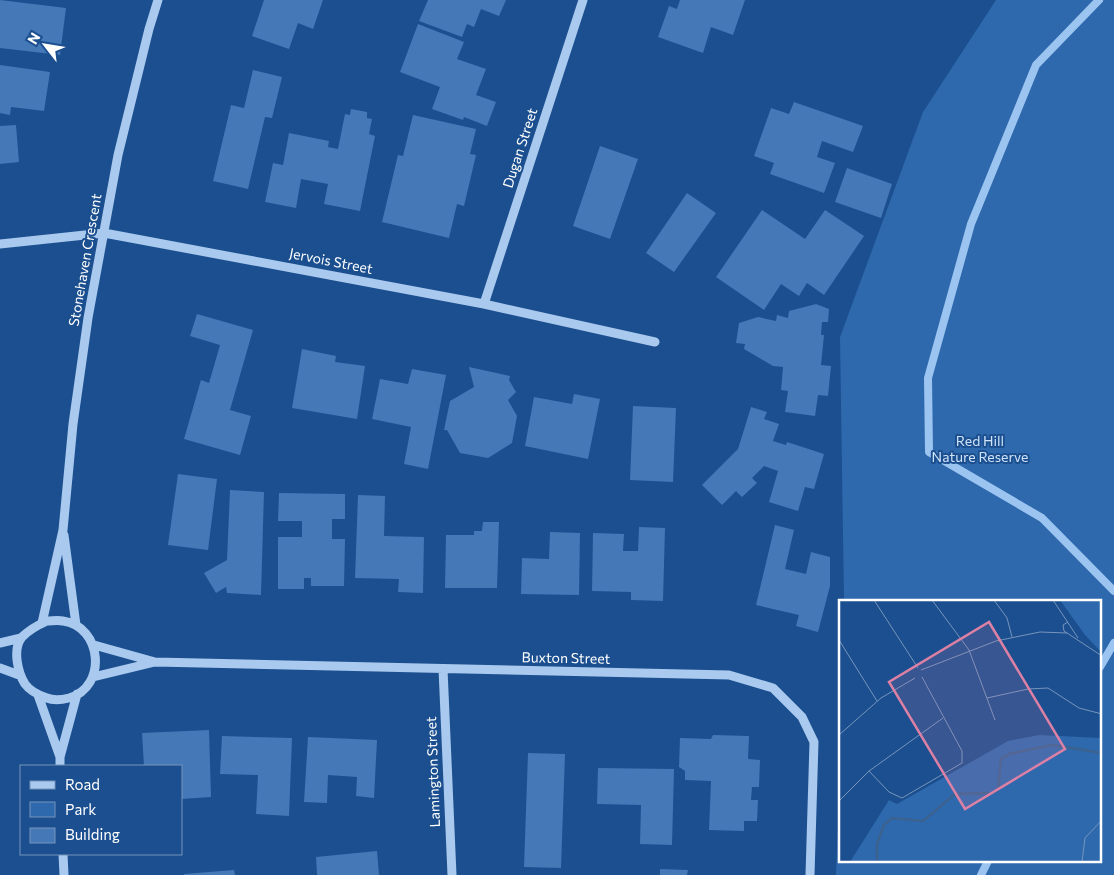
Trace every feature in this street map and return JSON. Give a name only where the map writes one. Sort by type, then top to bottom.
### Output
[{"type":"street","name":"Stonehaven Crescent","points":[[42,623],[63,530],[73,424],[86,328],[118,155],[148,29],[158,0]]},
{"type":"street","name":"Dugan Street","points":[[484,304],[583,0]]},
{"type":"street","name":"Jervois Street","points":[[0,244],[104,233],[484,304],[655,342]]},
{"type":"street","name":"Stonehaven Crescent","points":[[63,530],[76,625]]},
{"type":"street","points":[[0,643],[22,638],[35,626],[42,623],[63,620],[76,625],[87,634],[94,646],[97,664],[93,677],[84,689],[77,694],[60,700],[51,700],[38,695],[27,687],[19,675],[16,662],[22,638]]},
{"type":"street","name":"Buxton Street","points":[[94,646],[155,662],[729,676],[773,688],[802,717],[814,742],[810,875]]},
{"type":"street","name":"Buxton Street","points":[[93,677],[155,662]]},
{"type":"street","points":[[0,668],[19,675]]},
{"type":"street","name":"Lamington Street","points":[[443,669],[452,875]]},
{"type":"street","points":[[60,762],[77,694]]},
{"type":"street","points":[[38,695],[60,762]]},
{"type":"street","points":[[63,855],[64,875]]},
{"type":"green space","name":"Red Hill Nature Reserve","points":[[996,0],[1114,0],[1114,875],[836,875],[839,799],[839,862],[1102,862],[1102,600],[844,600],[840,337],[923,112]]},
{"type":"building","points":[[0,0],[66,8],[60,55],[0,48]]},
{"type":"building","points":[[264,0],[323,0],[313,29],[298,23],[289,49],[252,36]]},
{"type":"building","points":[[428,0],[506,0],[499,16],[481,9],[474,27],[467,24],[462,37],[419,21]]},
{"type":"building","points":[[680,0],[745,0],[733,35],[711,27],[703,53],[658,37],[669,6],[677,9]]},
{"type":"building","points":[[418,24],[464,42],[457,59],[486,69],[476,95],[496,102],[487,126],[464,117],[463,120],[432,109],[440,87],[400,72]]},
{"type":"building","points":[[0,65],[50,72],[44,111],[11,107],[10,115],[0,113]]},
{"type":"building","points":[[253,70],[282,77],[272,118],[265,117],[248,189],[213,181],[231,105],[244,108]]},
{"type":"building","points":[[794,102],[863,126],[853,152],[822,141],[817,157],[835,163],[824,193],[770,174],[774,163],[754,156],[771,108],[789,114]]},
{"type":"building","points":[[351,109],[367,112],[367,118],[372,119],[369,134],[375,136],[360,211],[324,204],[328,184],[301,179],[296,208],[265,202],[273,163],[283,165],[289,133],[329,141],[328,147],[338,149],[345,114],[350,115]]},
{"type":"building","points":[[413,115],[476,129],[470,154],[476,155],[464,206],[457,204],[449,238],[382,222],[398,155],[403,156]]},
{"type":"building","points":[[16,125],[19,162],[0,164],[0,126]]},
{"type":"building","points":[[600,146],[638,159],[610,239],[573,226]]},
{"type":"building","points":[[847,168],[892,184],[881,218],[835,202]]},
{"type":"building","points":[[687,193],[716,213],[674,272],[646,253]]},
{"type":"building","points":[[762,210],[805,239],[825,210],[864,236],[824,295],[807,283],[799,296],[781,284],[764,310],[716,277]]},
{"type":"building","points":[[816,304],[829,309],[828,322],[822,322],[821,335],[824,335],[821,365],[831,366],[828,396],[818,395],[815,416],[785,412],[788,391],[781,390],[783,367],[773,366],[744,349],[745,344],[736,343],[739,323],[758,317],[776,321],[777,315],[788,318],[789,311]]},
{"type":"building","points":[[197,314],[253,330],[230,410],[251,416],[240,455],[184,439],[201,380],[209,383],[220,345],[190,336]]},
{"type":"building","points":[[302,349],[336,356],[335,362],[365,366],[357,419],[292,408]]},
{"type":"building","points":[[469,367],[510,376],[509,380],[516,392],[508,400],[517,416],[512,443],[488,458],[460,453],[447,430],[444,430],[450,401],[474,387]]},
{"type":"building","points":[[412,369],[446,375],[428,469],[404,464],[411,427],[372,419],[380,379],[408,384]]},
{"type":"building","points":[[574,394],[600,399],[588,459],[525,446],[534,397],[572,404]]},
{"type":"building","points":[[633,406],[676,408],[673,482],[630,480]]},
{"type":"building","points":[[751,407],[767,412],[764,419],[779,424],[773,441],[786,445],[787,442],[824,454],[814,489],[805,487],[798,511],[769,502],[778,471],[764,466],[752,478],[757,483],[742,497],[736,491],[722,505],[702,485],[738,449]]},
{"type":"building","points":[[178,474],[217,479],[208,550],[168,545]]},
{"type":"building","points":[[230,490],[264,492],[261,595],[227,593],[226,587],[216,593],[204,573],[227,560]]},
{"type":"building","points":[[279,493],[345,494],[345,519],[332,519],[332,539],[345,539],[344,586],[311,586],[311,578],[304,578],[304,589],[278,589],[278,537],[302,537],[302,521],[278,521]]},
{"type":"building","points":[[358,495],[385,496],[384,536],[424,537],[423,593],[398,592],[399,579],[355,578]]},
{"type":"building","points":[[483,522],[499,522],[497,588],[445,588],[446,535],[474,535],[474,531],[482,531]]},
{"type":"building","points":[[775,525],[794,530],[785,569],[806,574],[811,552],[830,557],[830,586],[818,632],[796,626],[799,615],[756,605]]},
{"type":"building","points":[[639,527],[665,528],[663,601],[631,600],[631,592],[592,591],[593,533],[624,534],[623,551],[638,551]]},
{"type":"building","points":[[550,532],[580,533],[579,595],[521,594],[522,558],[549,559]]},
{"type":"building","points":[[209,730],[211,797],[182,799],[182,765],[144,765],[142,733]]},
{"type":"building","points":[[713,735],[749,736],[748,759],[760,760],[759,787],[752,787],[751,800],[758,800],[757,821],[744,821],[744,831],[709,830],[711,781],[685,780],[685,771],[679,767],[680,738],[711,739]]},
{"type":"building","points":[[222,736],[292,738],[289,816],[256,814],[258,775],[220,774]]},
{"type":"building","points":[[308,737],[377,740],[374,798],[356,796],[357,777],[328,775],[327,803],[304,802]]},
{"type":"building","points":[[528,753],[565,754],[561,868],[524,867]]},
{"type":"building","points":[[598,768],[674,769],[672,845],[640,844],[641,805],[597,804]]},
{"type":"building","points":[[377,851],[379,875],[317,875],[316,857]]},
{"type":"building","points":[[660,869],[688,870],[687,875],[660,875]]},
{"type":"building","points":[[234,870],[235,875],[184,875],[184,874]]},
{"type":"waterway","points":[[1099,0],[1036,65],[971,224],[928,378],[929,452],[1042,518],[1114,591]]},
{"type":"waterway","points":[[1102,664],[1114,643]]},
{"type":"waterway","points":[[981,875],[988,862]]}]
